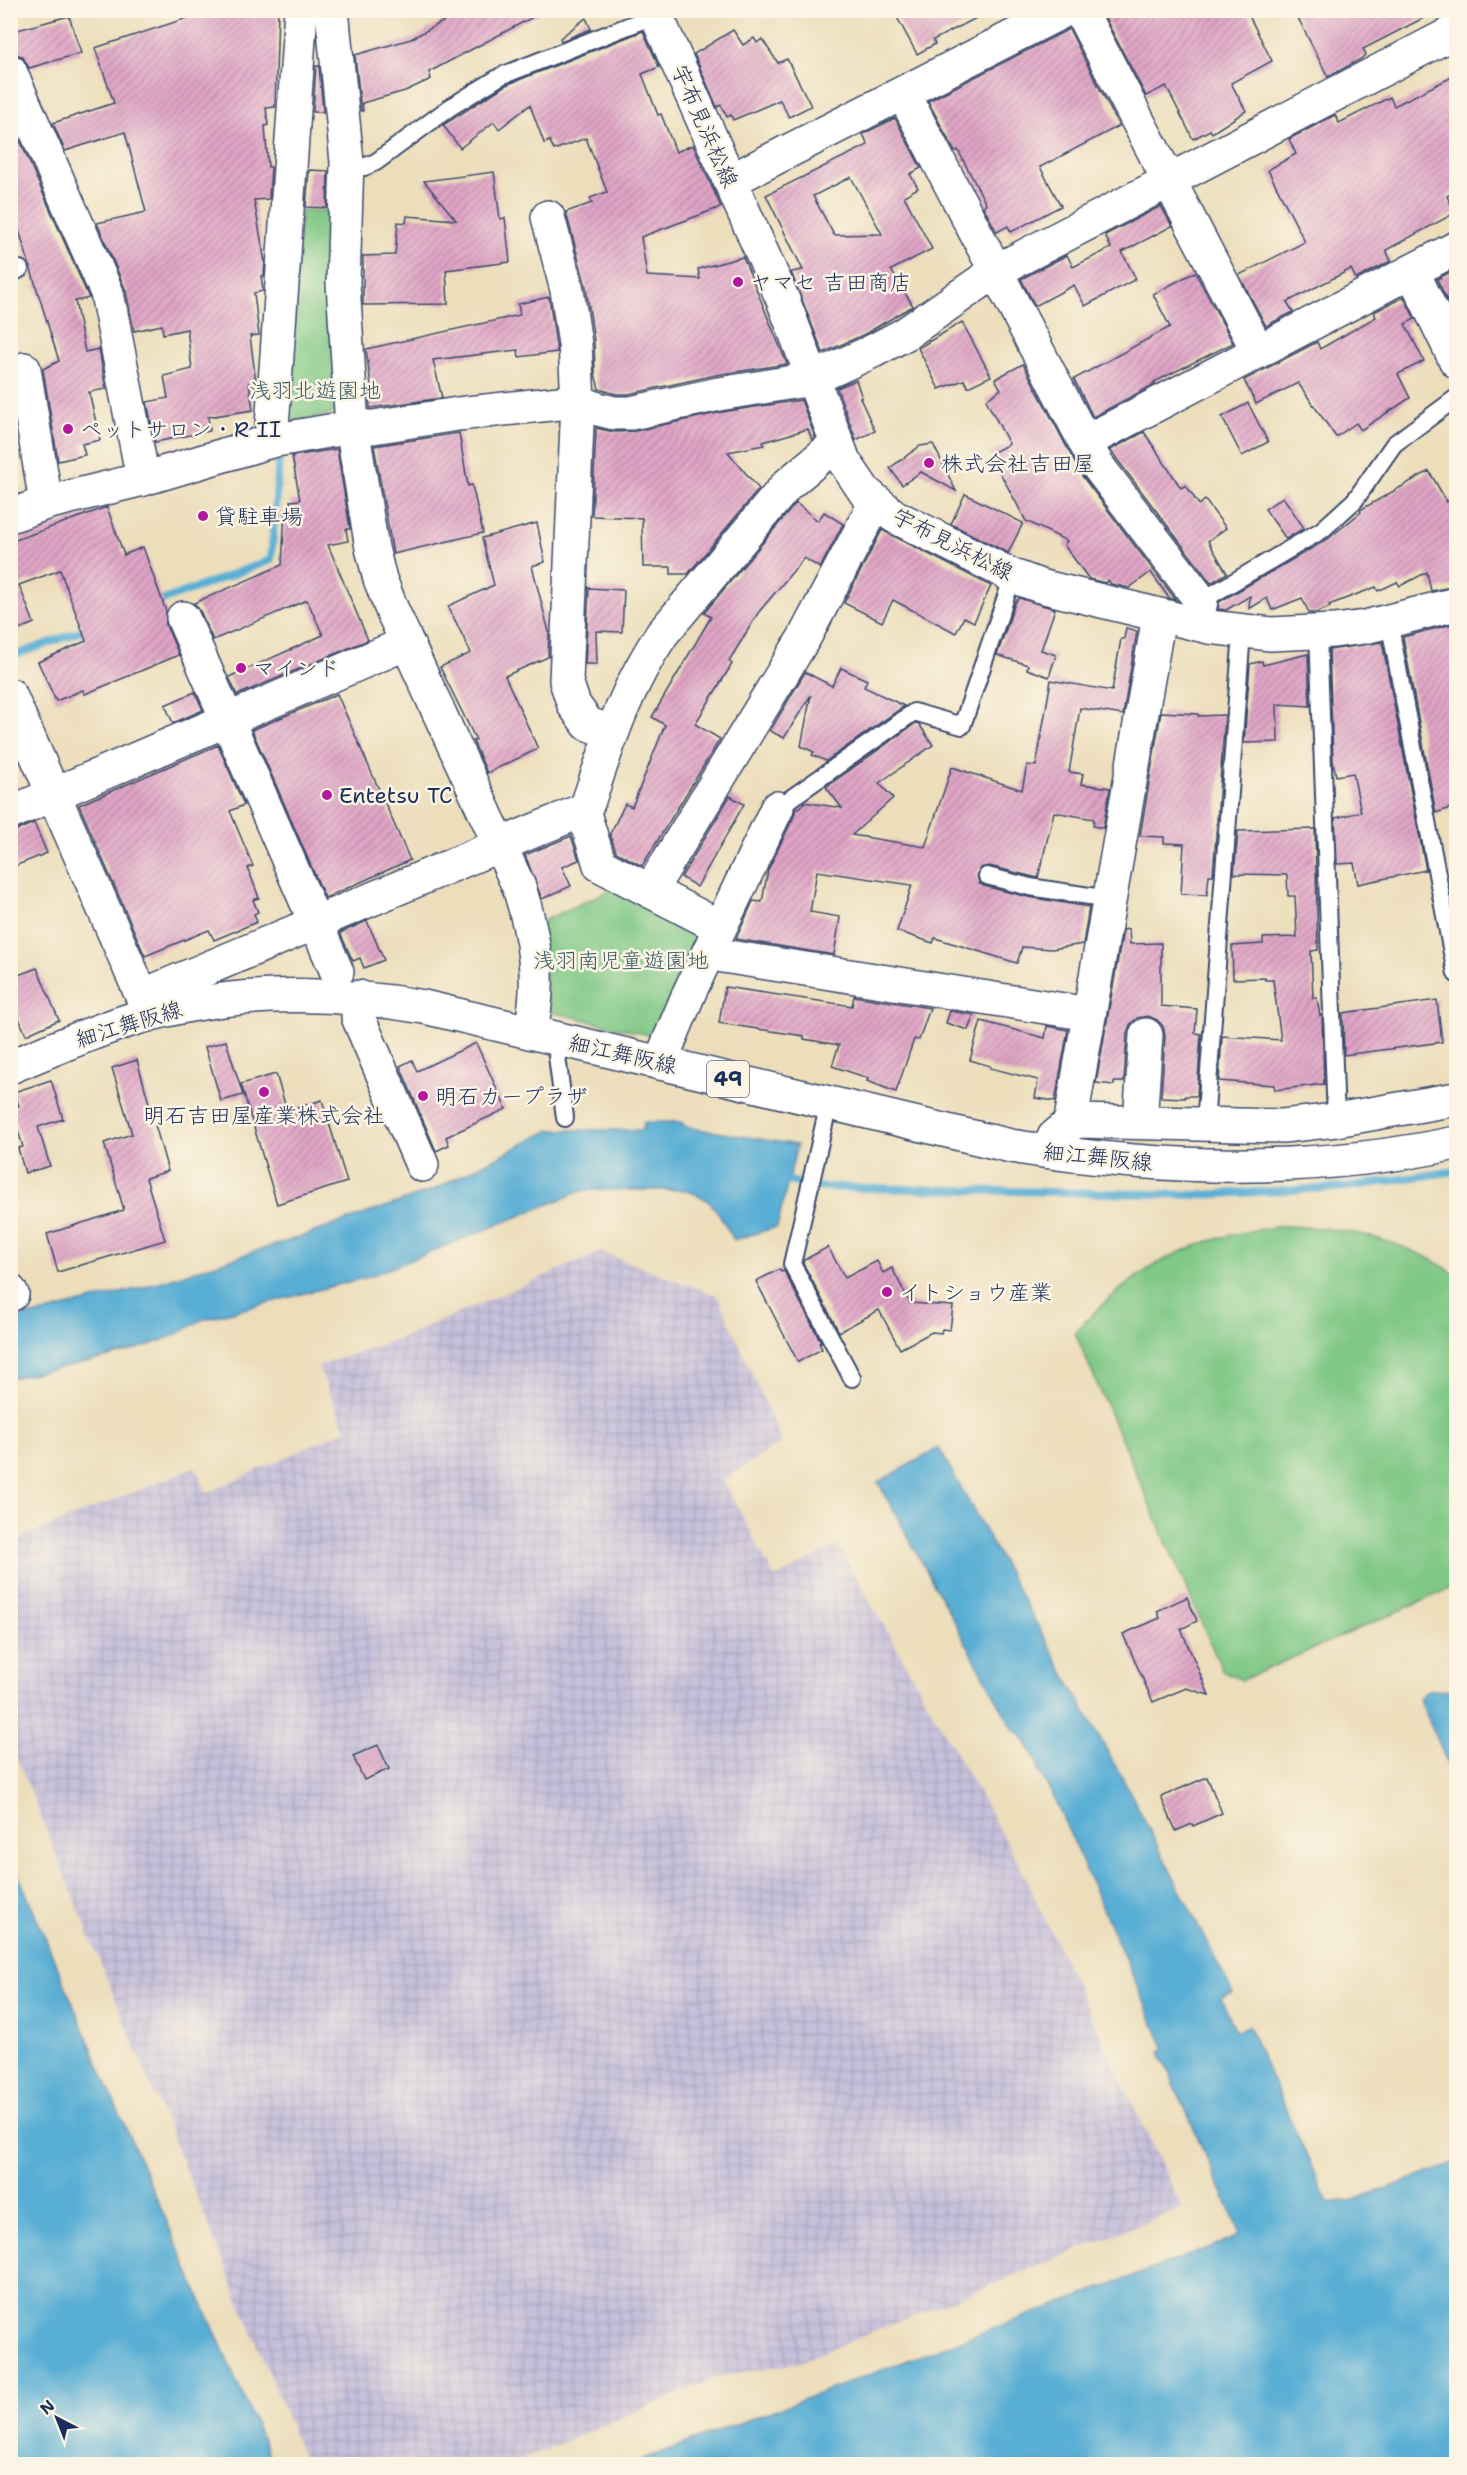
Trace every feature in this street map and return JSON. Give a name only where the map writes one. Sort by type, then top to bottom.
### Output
[{"type":"street","points":[[271,441],[301,10]]},
{"type":"street","points":[[332,10],[347,168],[344,283],[352,427],[378,572],[407,643],[519,887],[532,936],[537,986],[535,1011],[546,1036]]},
{"type":"street","points":[[730,181],[1065,10]]},
{"type":"street","points":[[1080,10],[1258,351]]},
{"type":"street","name":"宇布見浜松線","points":[[655,13],[783,300],[838,448],[854,477],[879,505],[910,525],[1013,576],[1067,594],[1159,616],[1199,613],[1242,632],[1271,634],[1365,627],[1456,604]]},
{"type":"street","points":[[10,516],[46,503],[143,479],[271,441],[352,427],[374,427],[458,414],[578,401],[614,413],[631,413],[704,397],[812,379],[905,334],[996,271],[1456,31]]},
{"type":"street","points":[[10,71],[23,132],[106,293],[143,479]]},
{"type":"street","points":[[903,93],[1097,465],[1199,613]]},
{"type":"street","points":[[548,218],[567,290],[575,344],[578,401],[566,681],[574,705],[588,724],[612,732]]},
{"type":"street","points":[[1085,442],[1456,248]]},
{"type":"street","points":[[1412,271],[1456,361]]},
{"type":"street","points":[[24,369],[46,503]]},
{"type":"street","points":[[10,695],[145,1006],[316,923],[583,810],[588,803],[631,685],[662,634],[787,486],[825,453],[838,448]]},
{"type":"street","points":[[650,891],[804,638],[869,516],[879,505]]},
{"type":"street","points":[[1070,1125],[1159,616]]},
{"type":"street","points":[[183,618],[337,972]]},
{"type":"street","points":[[10,813],[407,643]]},
{"type":"street","points":[[660,1063],[777,808]]},
{"type":"street","points":[[583,810],[600,865],[650,891],[715,939],[723,956],[1089,1014]]},
{"type":"street","name":"細江舞阪線","points":[[10,1067],[101,1030],[145,1006],[196,1004],[261,996],[359,997],[424,1007],[1011,1146],[1048,1152],[1154,1163],[1250,1165],[1346,1159],[1456,1143]]},
{"type":"street","points":[[359,997],[357,1017],[422,1165]]},
{"type":"street","points":[[1140,1122],[1146,1035]]},
{"type":"street","points":[[1048,1152],[1050,1143],[1057,1133],[1070,1125],[1090,1120],[1282,1126],[1336,1120],[1456,1099]]},
{"type":"lane","points":[[347,168],[364,167],[376,162],[448,108],[501,76],[655,13]]},
{"type":"lane","points":[[1199,613],[1322,530],[1355,500],[1394,444],[1456,398]]},
{"type":"lane","points":[[777,808],[914,712],[962,726],[1013,576]]},
{"type":"lane","points":[[1389,621],[1456,974]]},
{"type":"lane","points":[[1204,1125],[1242,632]]},
{"type":"lane","points":[[1318,632],[1336,1120]]},
{"type":"lane","points":[[987,876],[1030,887],[1109,898]]},
{"type":"lane","points":[[546,1036],[557,1056],[565,1118]]},
{"type":"lane","points":[[829,1103],[792,1264],[852,1378]]},
{"type":"shaded area","points":[[601,1252],[718,1296],[782,1442],[723,1480],[775,1578],[838,1545],[1019,1864],[1182,2208],[796,2363],[717,2377],[512,2464],[306,2464],[11,1744],[11,1542],[195,1467],[207,1493],[346,1430],[318,1366],[398,1339]]},
{"type":"green space","name":"浅羽北遊園地","points":[[301,210],[338,212],[342,402],[333,414],[295,421],[287,414]]},
{"type":"green space","name":"浅羽南児童遊園地","points":[[621,885],[710,931],[662,1038],[547,1011],[541,922]]},
{"type":"green space","points":[[1284,1226],[1329,1229],[1374,1237],[1416,1252],[1456,1275],[1456,1586],[1242,1680],[1223,1672],[1075,1333],[1121,1289],[1168,1258],[1222,1237]]},
{"type":"water","points":[[644,1122],[681,1122],[686,1127],[797,1145],[777,1227],[734,1240],[714,1207],[701,1196],[692,1193],[681,1190],[584,1190],[368,1277],[201,1320],[159,1342],[135,1350],[11,1378],[11,1318],[39,1314],[144,1287],[303,1236],[433,1190],[550,1130],[643,1130]]},
{"type":"water","points":[[939,1448],[1130,1792],[1233,1993],[1221,1998],[1236,2031],[1248,2026],[1328,2203],[1354,2200],[1456,2163],[1456,2464],[630,2464],[1230,2240],[1240,2233],[1160,2052],[1165,2049],[1054,1798],[1038,1769],[1038,1764],[1021,1734],[1013,1729],[878,1482]]},
{"type":"water","points":[[1428,1690],[1456,1691],[1456,1783],[1419,1698]]},
{"type":"water","points":[[10,1855],[114,2101],[273,2464],[11,2464]]},
{"type":"building","points":[[200,10],[278,10],[275,107],[266,108],[268,125],[265,126],[268,167],[271,167],[269,199],[254,200],[265,262],[264,276],[261,276],[263,291],[254,293],[259,335],[250,336],[256,382],[249,383],[253,410],[208,417],[210,431],[155,442],[147,402],[168,398],[164,376],[192,369],[187,329],[163,334],[162,325],[134,331],[126,291],[97,223],[146,212],[125,132],[65,151],[53,123],[114,103],[95,48],[200,14]]},
{"type":"building","points":[[464,10],[546,10],[429,72],[431,79],[405,91],[362,103],[363,111],[361,111],[355,55],[411,39]]},
{"type":"building","points":[[893,10],[992,10],[933,40],[935,44],[917,54]]},
{"type":"building","points":[[1101,10],[1246,10],[1272,61],[1231,83],[1246,111],[1212,133],[1210,130],[1193,139],[1166,86],[1146,96]]},
{"type":"building","points":[[1294,10],[1439,10],[1363,49],[1366,54],[1361,59],[1328,77]]},
{"type":"building","points":[[69,16],[81,53],[29,68],[22,56],[10,53],[10,32]]},
{"type":"building","points":[[586,18],[591,29],[561,41],[560,38]]},
{"type":"building","points":[[1069,29],[1119,126],[1040,167],[1061,206],[1011,232],[1008,226],[997,232],[983,206],[986,204],[958,150],[955,152],[928,101]]},
{"type":"building","points":[[733,30],[743,45],[754,38],[757,43],[762,39],[778,63],[787,59],[811,106],[789,117],[780,100],[733,120],[731,115],[727,117],[721,105],[717,107],[694,54]]},
{"type":"building","points":[[643,31],[659,67],[642,74],[658,115],[661,114],[676,152],[693,145],[721,207],[641,237],[647,276],[700,279],[698,269],[743,257],[787,364],[716,375],[629,394],[616,394],[599,389],[595,374],[594,341],[586,287],[566,212],[592,203],[590,198],[607,192],[586,138],[554,150],[550,141],[544,143],[530,105],[499,129],[494,122],[460,148],[443,125],[506,85]]},
{"type":"building","points":[[316,66],[319,66],[323,112],[313,112]]},
{"type":"building","points":[[1456,75],[1456,191],[1447,196],[1455,213],[1386,250],[1391,261],[1356,279],[1351,269],[1287,302],[1293,312],[1266,326],[1239,275],[1305,242],[1268,170],[1296,154],[1289,139],[1335,115],[1339,123],[1390,97],[1394,106]]},
{"type":"building","points":[[895,118],[921,168],[910,174],[918,188],[904,196],[932,249],[891,270],[913,306],[865,334],[823,353],[791,272],[803,270],[766,195],[868,145],[863,134]],"holes":[[[851,177],[882,234],[834,235],[813,196]]]},
{"type":"building","points":[[17,134],[89,298],[75,301],[85,352],[99,349],[106,389],[89,392],[100,440],[82,444],[85,455],[58,461],[43,369],[59,361],[10,201],[10,136]]},
{"type":"building","points":[[309,170],[328,171],[327,208],[306,207]]},
{"type":"building","points":[[494,172],[500,219],[505,218],[510,262],[446,270],[448,304],[363,305],[363,256],[395,255],[398,222],[406,223],[407,216],[456,220],[424,181]]},
{"type":"building","points":[[1161,206],[1172,226],[1122,252],[1136,279],[1085,306],[1074,285],[1035,306],[1021,279],[1067,255],[1073,267],[1111,248],[1105,235]]},
{"type":"building","points":[[1456,269],[1456,319],[1437,279]]},
{"type":"building","points":[[1195,272],[1233,343],[1154,382],[1155,384],[1093,417],[1074,379],[1170,327],[1153,294]]},
{"type":"building","points":[[549,297],[557,352],[519,357],[518,350],[433,360],[442,398],[370,408],[369,393],[372,393],[366,349],[520,315],[518,304]]},
{"type":"building","points":[[1404,297],[1415,319],[1405,324],[1424,361],[1398,374],[1410,398],[1361,430],[1356,423],[1336,437],[1298,383],[1256,404],[1244,380],[1317,342],[1320,349],[1376,317],[1374,312]]},
{"type":"building","points":[[962,322],[991,376],[968,387],[964,380],[939,389],[918,348]]},
{"type":"building","points":[[1023,364],[1082,476],[1176,600],[1169,598],[1151,572],[1129,588],[1111,584],[1108,580],[1105,583],[1089,579],[1064,545],[1067,541],[1026,521],[990,454],[1009,444],[986,400],[1001,389],[995,379]]},
{"type":"building","points":[[856,380],[862,398],[860,398],[875,431],[856,440],[837,388]]},
{"type":"building","points":[[801,400],[815,437],[812,440],[808,429],[763,442],[764,445],[728,452],[759,489],[688,574],[671,574],[671,567],[643,567],[642,518],[592,516],[596,428],[614,432],[635,431],[722,412]]},
{"type":"building","points":[[1248,403],[1268,442],[1242,456],[1222,417]]},
{"type":"building","points":[[1144,432],[1181,488],[1186,485],[1199,505],[1205,500],[1226,528],[1208,541],[1227,573],[1211,583],[1110,450]]},
{"type":"building","points":[[459,433],[468,486],[472,485],[483,533],[393,554],[374,446]]},
{"type":"building","points":[[933,444],[956,491],[921,472],[902,485],[890,468],[920,446]]},
{"type":"building","points":[[337,449],[350,529],[346,529],[348,541],[328,545],[368,640],[237,695],[229,677],[323,635],[307,600],[213,640],[194,603],[282,565],[285,510],[292,509],[290,501],[300,500],[292,456]]},
{"type":"building","points":[[1429,471],[1447,502],[1456,497],[1456,586],[1431,591],[1427,572],[1400,586],[1397,582],[1378,591],[1376,587],[1329,605],[1330,607],[1316,613],[1309,613],[1302,598],[1272,610],[1267,598],[1249,609],[1250,596],[1226,610],[1218,609],[1219,602],[1328,539],[1361,512],[1360,510]]},
{"type":"building","points":[[965,494],[1023,523],[1008,553],[951,524]]},
{"type":"building","points":[[1283,497],[1304,528],[1286,539],[1265,509]]},
{"type":"building","points":[[796,503],[818,521],[824,512],[843,524],[820,568],[804,558],[758,613],[729,661],[732,664],[695,724],[720,739],[642,866],[616,852],[610,834],[625,804],[632,807],[665,725],[652,717],[711,617],[704,613]]},
{"type":"building","points":[[107,507],[124,555],[143,547],[166,611],[166,625],[179,655],[85,694],[83,690],[56,701],[38,662],[86,641],[60,570],[19,585],[34,623],[10,633],[10,542]]},
{"type":"building","points":[[537,523],[545,562],[532,566],[549,632],[548,657],[505,676],[538,749],[487,773],[473,741],[476,740],[440,667],[471,653],[448,606],[494,585],[482,538]]},
{"type":"building","points":[[882,530],[991,586],[974,622],[964,617],[956,633],[893,600],[882,622],[844,603]]},
{"type":"building","points":[[589,588],[624,590],[622,632],[596,631],[597,664],[585,664]]},
{"type":"building","points":[[1019,598],[1055,609],[1041,650],[1056,655],[1049,677],[1027,669],[1028,665],[997,655],[1015,603]]},
{"type":"building","points":[[1456,623],[1456,806],[1436,813],[1403,637]]},
{"type":"building","points":[[1126,628],[1137,631],[1123,715],[1080,708],[1069,772],[1083,774],[1081,784],[1110,788],[1103,828],[1093,826],[1094,819],[1054,812],[1038,878],[989,866],[980,868],[977,874],[979,883],[984,886],[1028,897],[1089,907],[1083,944],[1052,949],[1022,947],[1017,963],[935,938],[933,943],[897,931],[912,885],[817,871],[810,912],[840,917],[834,955],[736,939],[753,901],[762,902],[768,870],[796,808],[800,808],[804,802],[842,808],[826,787],[916,723],[933,745],[879,783],[893,798],[852,835],[925,847],[952,767],[1022,790],[1027,765],[1036,766],[1051,680],[1112,691],[1121,639],[1124,639]]},
{"type":"building","points":[[1382,642],[1426,870],[1358,884],[1354,863],[1337,864],[1335,818],[1361,812],[1353,773],[1336,776],[1333,761],[1329,650]]},
{"type":"building","points":[[1308,654],[1310,706],[1277,704],[1278,742],[1244,743],[1250,664],[1262,661],[1263,665]]},
{"type":"building","points":[[841,668],[867,680],[864,687],[904,706],[826,761],[812,755],[814,752],[801,746],[811,695],[784,738],[770,731],[805,672],[832,686]]},
{"type":"building","points":[[195,692],[203,710],[173,723],[165,705]]},
{"type":"building","name":"Entetsu TC","points":[[337,694],[410,860],[325,898],[252,730]]},
{"type":"building","points":[[1161,712],[1198,714],[1198,716],[1225,715],[1213,875],[1209,875],[1207,895],[1181,894],[1184,844],[1164,843],[1164,837],[1140,836]]},
{"type":"building","points":[[218,745],[244,805],[230,811],[253,866],[248,868],[259,898],[253,900],[258,912],[254,914],[257,922],[214,940],[209,930],[145,956],[79,805]]},
{"type":"building","points":[[730,796],[744,804],[697,887],[681,877]]},
{"type":"building","points":[[34,823],[47,853],[10,868],[10,833]]},
{"type":"building","points":[[1315,829],[1318,950],[1311,951],[1313,998],[1317,998],[1320,1016],[1322,1015],[1324,1084],[1275,1090],[1274,1085],[1219,1081],[1222,1036],[1281,1040],[1273,980],[1233,979],[1232,946],[1263,944],[1263,938],[1297,937],[1295,896],[1288,896],[1287,875],[1234,874],[1238,831]]},
{"type":"building","points":[[571,836],[579,860],[562,867],[571,886],[542,899],[525,855]]},
{"type":"building","points":[[367,921],[384,960],[364,968],[360,958],[353,961],[340,933]]},
{"type":"building","points":[[1129,929],[1130,944],[1161,943],[1161,1006],[1197,1009],[1195,1033],[1201,1034],[1197,1096],[1161,1097],[1165,1036],[1163,1026],[1148,1016],[1137,1018],[1130,1025],[1127,1034],[1124,1082],[1114,1082],[1114,1085],[1096,1083],[1123,930]]},
{"type":"building","points":[[37,968],[59,1020],[26,1035],[10,998],[10,978]]},
{"type":"building","points":[[725,987],[852,1006],[854,996],[930,1008],[919,1040],[914,1039],[896,1092],[867,1081],[868,1078],[832,1066],[839,1045],[804,1039],[804,1036],[719,1023]]},
{"type":"building","points":[[1437,1000],[1442,1042],[1344,1055],[1343,1013]]},
{"type":"building","points":[[950,1011],[974,1015],[968,1030],[946,1023]]},
{"type":"building","points":[[981,1021],[1045,1038],[1047,1026],[1068,1030],[1055,1101],[1035,1098],[1038,1080],[990,1068],[990,1066],[970,1060]]},
{"type":"building","points":[[226,1041],[243,1095],[221,1101],[205,1047]]},
{"type":"building","name":"明石カープラザ","points":[[476,1043],[506,1109],[446,1137],[449,1145],[436,1151],[400,1066],[412,1060],[417,1071]]},
{"type":"building","points":[[137,1060],[168,1171],[146,1178],[165,1240],[58,1272],[47,1234],[124,1210],[104,1143],[132,1134],[112,1068]]},
{"type":"building","points":[[276,1074],[287,1111],[322,1100],[347,1182],[277,1204],[241,1084]]},
{"type":"building","points":[[51,1080],[63,1119],[38,1127],[50,1166],[25,1173],[18,1148],[23,1147],[11,1108],[19,1106],[14,1092]]},
{"type":"building","points":[[828,1247],[845,1278],[877,1261],[883,1273],[892,1268],[910,1303],[953,1306],[950,1330],[942,1329],[941,1333],[932,1332],[900,1349],[879,1310],[839,1332],[803,1263],[804,1260]]},
{"type":"building","points":[[780,1269],[781,1272],[784,1271],[821,1342],[819,1343],[822,1349],[798,1362],[756,1281]]},
{"type":"building","points":[[1187,1597],[1197,1621],[1181,1629],[1209,1695],[1186,1688],[1153,1702],[1123,1634],[1160,1618],[1157,1611]]},
{"type":"building","points":[[378,1745],[389,1769],[364,1780],[353,1756]]},
{"type":"building","points":[[1207,1777],[1222,1813],[1176,1831],[1161,1797]]},
{"type":"waterway","points":[[153,604],[271,560],[279,459]]},
{"type":"waterway","points":[[10,657],[93,627]]},
{"type":"waterway","points":[[818,1187],[1199,1195],[1348,1187],[1456,1171]]},
{"type":"waterway","points":[[788,1181],[798,1183]]},
{"type":"place","name":"ヤマセ 吉田商店","points":[[738,282]]},
{"type":"place","name":"ペットサロン・R II","points":[[68,429]]},
{"type":"place","name":"株式会社吉田屋","points":[[929,463]]},
{"type":"place","name":"貸駐車場","points":[[203,516]]},
{"type":"place","name":"マインド","points":[[241,668]]},
{"type":"place","name":"Entetsu TC","points":[[327,795]]},
{"type":"place","name":"明石吉田屋産業株式会社","points":[[264,1092]]},
{"type":"place","name":"明石カープラザ","points":[[423,1096]]},
{"type":"place","name":"イトショウ産業","points":[[887,1292]]}]
